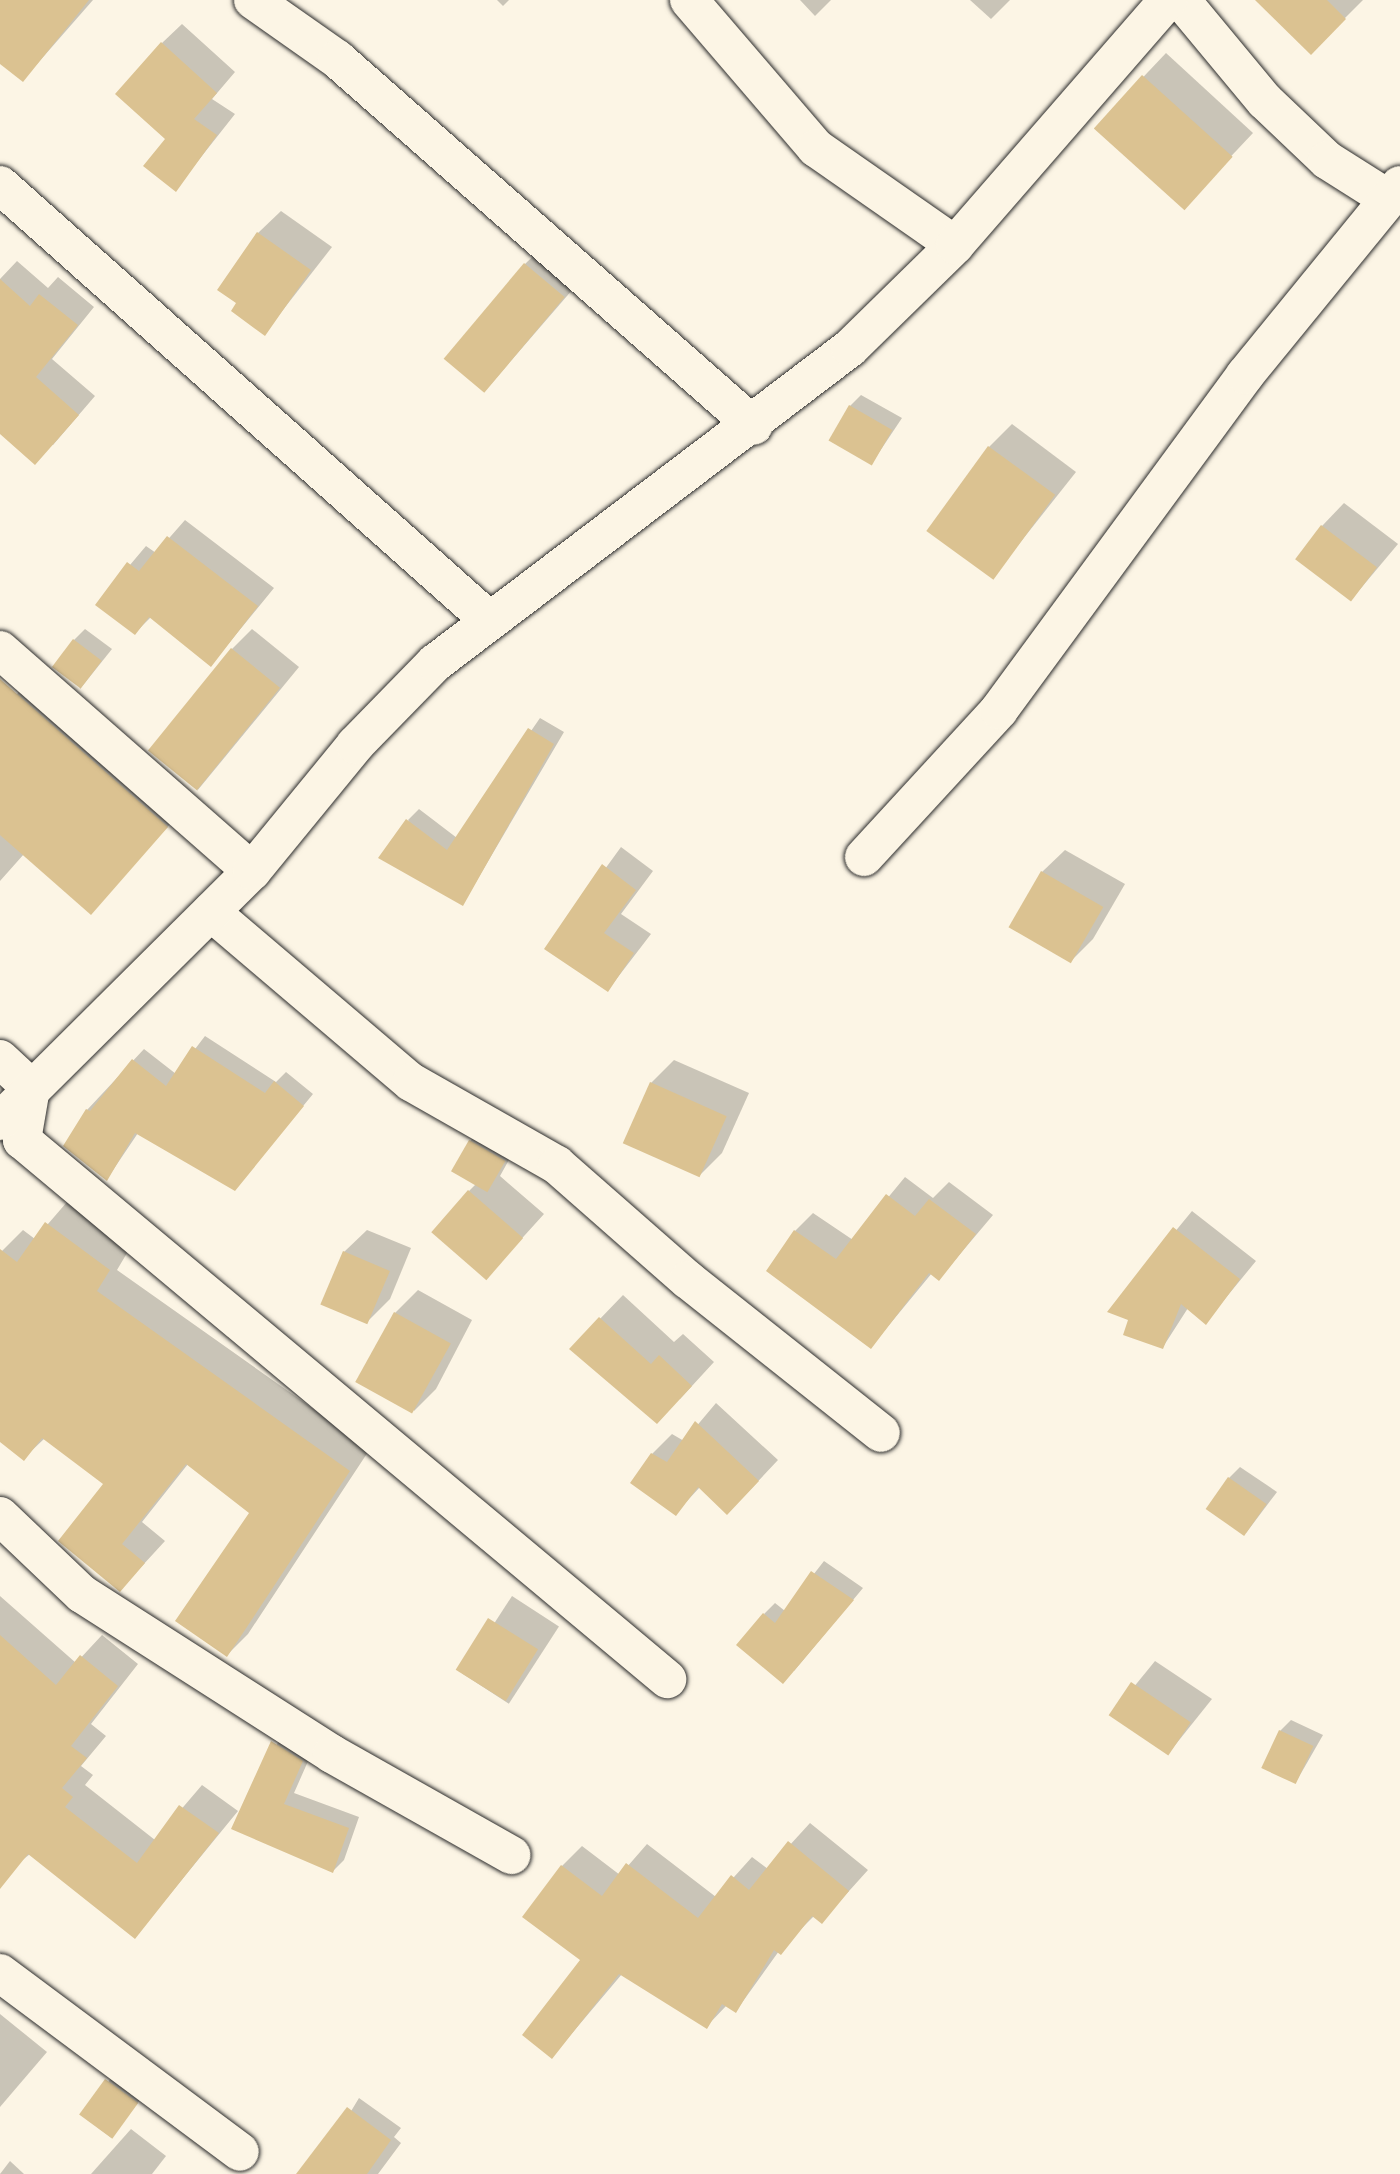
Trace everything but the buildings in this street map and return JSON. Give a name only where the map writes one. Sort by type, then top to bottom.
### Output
[{"type":"street","points":[[253,0],[337,59],[754,426]]},
{"type":"street","points":[[689,0],[816,148],[955,245]]},
{"type":"street","points":[[0,1121],[252,871],[355,745],[435,663],[489,620],[754,426],[850,348],[955,245],[1168,0]]},
{"type":"street","points":[[864,857],[999,710],[1245,375],[1394,192],[1327,160],[1265,101],[1181,0]]},
{"type":"street","points":[[0,185],[489,620]]},
{"type":"street","points":[[0,650],[252,871]]},
{"type":"street","points":[[211,912],[411,1082],[557,1166],[688,1280],[881,1433]]},
{"type":"street","points":[[0,1059],[31,1088]]},
{"type":"street","points":[[31,1088],[22,1140],[667,1679]]},
{"type":"street","points":[[0,1516],[82,1594],[332,1754],[511,1855]]},
{"type":"street","points":[[0,1973],[240,2152]]}]
